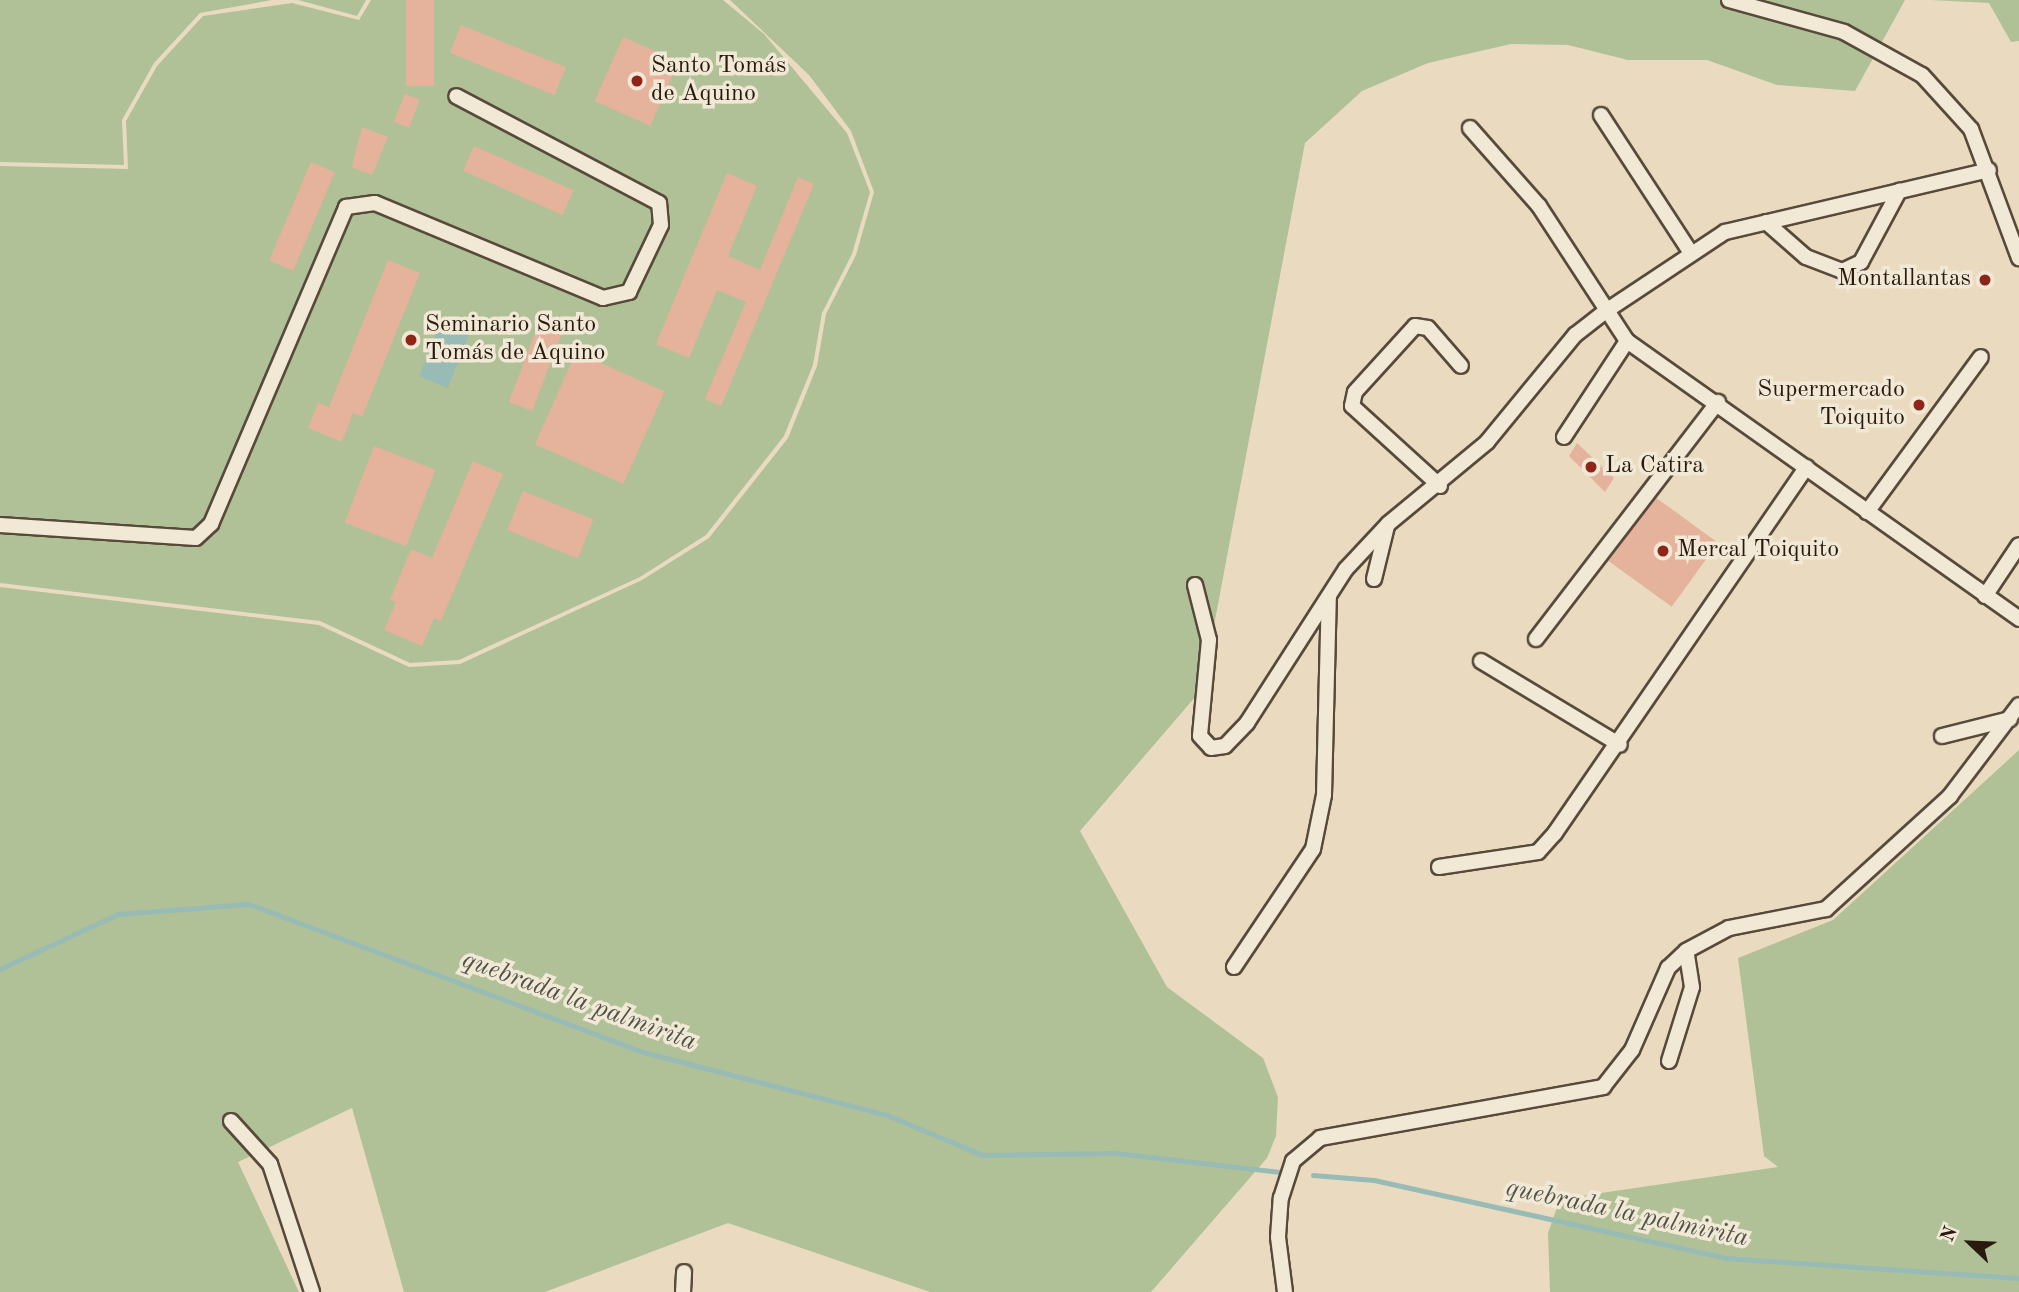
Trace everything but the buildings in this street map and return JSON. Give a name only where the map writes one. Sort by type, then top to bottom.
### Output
[{"type":"street","points":[[1730,0],[1844,32],[1922,75],[1971,129],[1989,170],[2019,258]]},
{"type":"street","points":[[0,524],[196,538],[211,524],[346,207],[375,202],[603,298],[629,292],[661,225],[659,203],[456,96]]},
{"type":"street","points":[[1601,115],[1690,253]]},
{"type":"street","points":[[1470,128],[1539,206],[1627,341],[1718,402],[2019,619]]},
{"type":"street","points":[[1195,585],[1209,640],[1200,736],[1211,748],[1225,746],[1247,723],[1330,593],[1388,524],[1440,486],[1486,442],[1575,335],[1606,311],[1725,232],[1989,170]]},
{"type":"street","points":[[1766,222],[1806,257],[1842,271],[1861,262],[1899,191]]},
{"type":"street","points":[[1440,486],[1352,405],[1355,392],[1415,326],[1428,328],[1461,366]]},
{"type":"street","points":[[1564,437],[1627,341]]},
{"type":"street","points":[[1867,512],[1981,357]]},
{"type":"street","points":[[1536,639],[1718,402]]},
{"type":"street","points":[[1439,867],[1538,852],[1620,745],[1807,467]]},
{"type":"street","points":[[1374,579],[1388,524]]},
{"type":"street","points":[[1985,596],[2019,545]]},
{"type":"street","points":[[1234,967],[1313,849],[1324,794],[1323,638],[1330,593]]},
{"type":"street","points":[[1480,661],[1620,745]]},
{"type":"street","points":[[1285,1292],[1278,1237],[1281,1198],[1293,1161],[1311,1146],[1351,1129],[1497,1111],[1603,1087],[1632,1050],[1668,968],[1686,951],[1729,928],[1826,909],[1950,796],[2019,705]]},
{"type":"street","points":[[1942,736],[2010,719]]},
{"type":"street","points":[[1669,1061],[1692,987],[1686,951]]},
{"type":"street","points":[[231,1121],[270,1164],[312,1292]]},
{"type":"street","points":[[683,1292],[684,1272]]},
{"type":"green space","points":[[0,0],[272,0],[200,13],[154,63],[122,120],[124,165],[0,162]]},
{"type":"green space","points":[[298,0],[366,0],[357,16]]},
{"type":"green space","name":"Seminario Santo Tomás de Aquino","points":[[371,0],[723,0],[764,34],[847,133],[870,192],[852,254],[822,313],[813,365],[784,436],[706,535],[640,577],[459,660],[410,663],[320,621],[0,583],[0,166],[128,169],[126,121],[157,66],[203,16],[292,3],[359,20]]},
{"type":"green space","points":[[730,0],[1905,0],[1855,91],[1777,85],[1707,60],[1628,60],[1568,45],[1511,44],[1428,63],[1362,91],[1305,143],[1202,689],[1080,831],[1167,987],[1263,1058],[1278,1097],[1276,1136],[1267,1158],[1151,1292],[930,1292],[728,1223],[545,1292],[404,1292],[352,1108],[238,1162],[299,1292],[0,1292],[0,587],[319,625],[409,667],[460,664],[642,580],[709,538],[788,438],[817,366],[826,314],[856,255],[874,192],[851,131],[809,75]]},
{"type":"green space","points":[[1931,0],[2019,0],[2019,41],[2011,42],[1989,3]]},
{"type":"green space","points":[[2019,750],[2019,1292],[1550,1292],[1548,1233],[1560,1199],[1778,1167],[1764,1156],[1738,958],[1833,920]]},
{"type":"water","points":[[443,317],[472,329],[448,388],[419,376]]},
{"type":"waterway","name":"quebrada la palmirita","points":[[0,969],[118,914],[249,904],[643,1052],[887,1115],[982,1155],[1116,1153],[1280,1172]]},
{"type":"waterway","name":"quebrada la palmirita","points":[[1313,1175],[1374,1180],[1725,1258],[2019,1278]]},
{"type":"place","name":"Santo Tomás de Aquino","points":[[637,81]]},
{"type":"place","name":"Montallantas","points":[[1985,280]]},
{"type":"place","name":"Seminario Santo Tomás de Aquino","points":[[411,340]]},
{"type":"place","name":"Supermercado Toiquito","points":[[1919,405]]},
{"type":"place","name":"La Catira","points":[[1591,467]]},
{"type":"place","name":"Mercal Toiquito","points":[[1663,551]]}]
